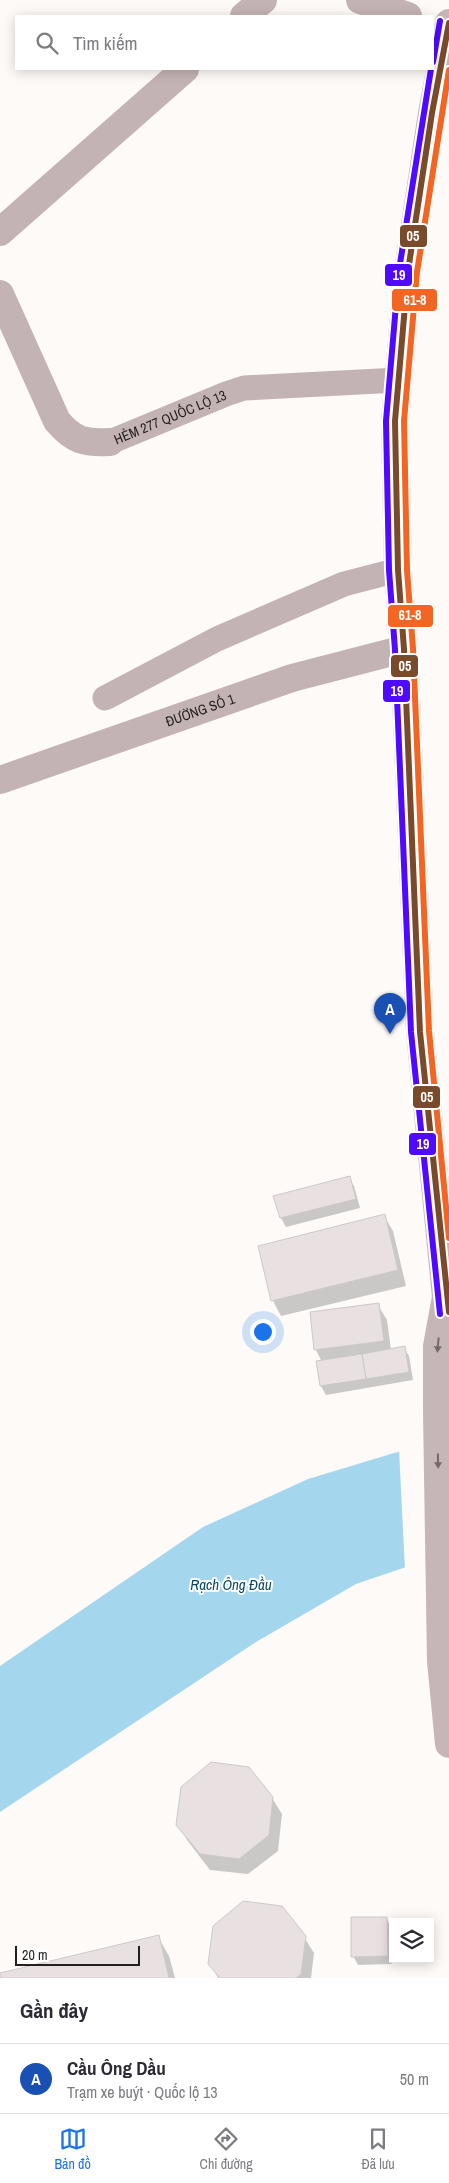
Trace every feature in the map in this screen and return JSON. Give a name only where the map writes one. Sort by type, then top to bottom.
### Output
[{"type":"highway","points":[[443,26],[408,271],[395,420],[398,570],[404,649],[420,1032],[447,1304],[437,1346],[437,1412],[441,1661],[449,1744]]},
{"type":"street","points":[[245,15],[263,0]]},
{"type":"street","points":[[360,0],[405,15]]},
{"type":"street","points":[[0,232],[184,70]]},
{"type":"street","name":"HẺM 277 QUỐC LỘ 13","points":[[0,294],[57,420],[68,434],[86,443],[110,442]]},
{"type":"street","name":"ĐƯỜNG SỐ 1","points":[[0,780],[292,678],[404,649]]},
{"type":"lane","name":"HẺM 277 QUỐC LỘ 13","points":[[110,442],[244,388],[398,380]]},
{"type":"lane","points":[[105,698],[217,639],[344,584],[398,570]]},
{"type":"water","name":"Rạch Ông Đầu","points":[[449,1440],[409,1566],[356,1584],[256,1642],[0,1812],[0,1666],[203,1527],[308,1479],[394,1453]]},
{"type":"pier","points":[[449,1437],[449,1559],[405,1570],[399,1449]]},
{"type":"building","points":[[350,1176],[356,1199],[280,1218],[273,1196]]},
{"type":"building","points":[[385,1214],[398,1270],[271,1301],[258,1246]]},
{"type":"building","points":[[379,1303],[384,1341],[314,1350],[310,1312]]},
{"type":"building","points":[[405,1346],[409,1372],[366,1379],[362,1354]]},
{"type":"building","points":[[362,1354],[366,1379],[320,1386],[316,1361]]},
{"type":"building","points":[[211,1762],[249,1767],[273,1797],[269,1835],[239,1859],[200,1854],[176,1825],[181,1787]]},
{"type":"building","points":[[243,1901],[282,1906],[306,1936],[301,1974],[296,1978],[220,1978],[208,1964],[213,1926]]},
{"type":"building","points":[[351,1917],[387,1917],[388,1956],[351,1957]]},
{"type":"building","points":[[159,1935],[169,1978],[0,1978],[0,1973]]},
{"type":"transit line","name":"19","points":[[434,56],[440,21]]},
{"type":"transit line","name":"05","points":[[449,23],[432,113],[408,271],[395,421],[398,570],[404,649],[420,1032],[449,1312]]},
{"type":"transit line","name":"19","points":[[431,70],[399,270],[386,421],[389,570],[395,650],[411,1032],[440,1314]]},
{"type":"transit line","name":"61-8","points":[[449,70],[417,272],[404,421],[407,570],[413,649],[429,1031],[449,1238]]},
{"type":"place","name":"Cầu Ông Dầu","points":[[390,1034]]}]
